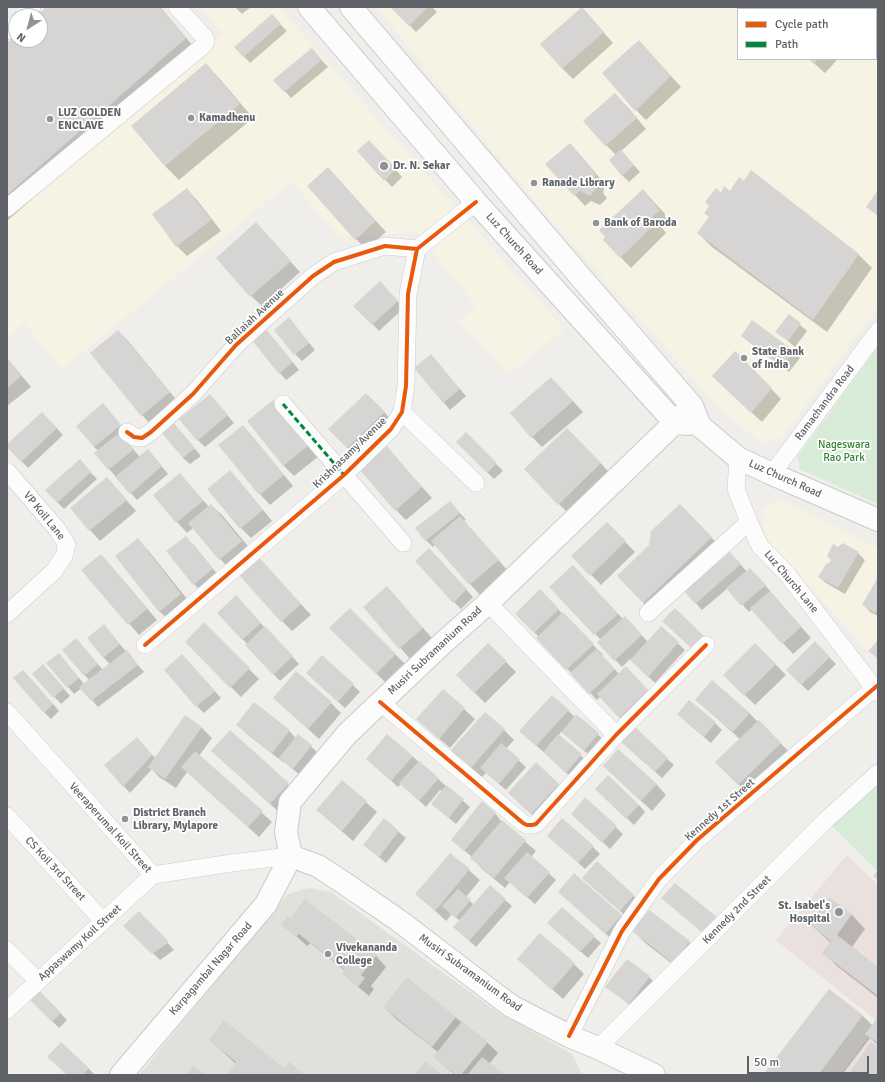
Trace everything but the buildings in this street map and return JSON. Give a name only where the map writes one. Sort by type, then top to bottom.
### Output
[{"type":"main road","name":"Luz Church Road","points":[[309,7],[476,202],[675,423]]},
{"type":"main road","name":"Luz Church Road","points":[[352,7],[696,416],[738,458],[878,520]]},
{"type":"main road","points":[[426,144],[449,122]]},
{"type":"main road","points":[[675,423],[696,416]]},
{"type":"main road","name":"Musiri Subramanium Road","points":[[654,1075],[569,1036],[511,1006],[398,920],[318,866],[291,856],[286,832],[290,802],[347,734],[488,603],[675,423]]},
{"type":"main road","name":"Karpagambal Nagar Road","points":[[121,1075],[266,904],[291,856]]},
{"type":"street","points":[[7,208],[204,45],[206,41],[205,38],[177,7]]},
{"type":"street","points":[[418,249],[476,202]]},
{"type":"street","name":"Ballaiah Avenue","points":[[127,432],[134,437],[142,438],[151,432],[193,394],[236,345],[313,276],[334,262],[384,246],[418,249]]},
{"type":"street","name":"Krishnasamy Avenue","points":[[145,645],[344,475],[391,429],[402,412],[406,386],[408,294],[418,249]]},
{"type":"street","name":"Ramachandra Road","points":[[772,474],[878,332]]},
{"type":"street","points":[[283,404],[403,544]]},
{"type":"street","points":[[402,412],[476,483]]},
{"type":"street","name":"Luz Church Lane","points":[[738,458],[736,489],[760,546],[787,574],[877,689]]},
{"type":"street","name":"VP Koil Lane","points":[[7,471],[57,529],[67,545],[64,556],[54,571],[7,614]]},
{"type":"street","points":[[648,613],[749,522]]},
{"type":"street","points":[[488,603],[616,735]]},
{"type":"street","points":[[380,702],[527,825],[536,824],[616,735],[706,645]]},
{"type":"street","name":"Kennedy 1st Street","points":[[569,1036],[622,931],[660,879],[697,840],[877,689]]},
{"type":"street","name":"Veeraperumal Koil Street","points":[[7,712],[153,876],[291,856]]},
{"type":"street","name":"Kennedy 2nd Street","points":[[598,1048],[826,820],[878,773]]},
{"type":"street","name":"CS Koil 3rd Street","points":[[7,816],[103,921]]},
{"type":"street","name":"Appaswamy Koil Street","points":[[7,1010],[153,876]]},
{"type":"street","points":[[7,950],[38,981]]},
{"type":"shaded area","points":[[200,7],[278,7],[564,329],[508,375],[459,321],[476,306],[416,231],[340,239],[292,181],[62,369],[24,323],[7,340],[7,219],[222,33]]},
{"type":"shaded area","points":[[377,7],[757,7],[758,8],[737,8],[737,60],[877,60],[877,8],[775,8],[878,7],[878,307],[782,438],[762,443],[719,408],[552,221],[426,70]]},
{"type":"shaded area","points":[[781,499],[878,548],[878,657],[874,658],[764,536],[764,508]]},
{"type":"shaded area","name":"St. Isabel's Hospital","points":[[847,855],[878,885],[878,1022],[776,940]]},
{"type":"shaded area","name":"Vivekananda College","points":[[309,888],[331,892],[499,1013],[572,1054],[582,1075],[139,1075],[288,894]]},
{"type":"shaded area","points":[[878,1024],[878,1075],[840,1075]]},
{"type":"green space","name":"Nageswara Rao Park","points":[[878,347],[878,504],[800,469],[798,456]]},
{"type":"green space","points":[[878,779],[878,870],[877,871],[830,824]]},
{"type":"marked path","points":[[283,404],[344,475]]},
{"type":"cycle path","points":[[145,645],[344,475],[391,429],[402,412],[406,386],[408,294],[417,249],[476,202]]},
{"type":"cycle path","points":[[127,432],[134,437],[142,438],[151,432],[193,394],[236,345],[313,276],[334,262],[385,246],[417,249]]},
{"type":"cycle path","points":[[380,702],[523,823],[532,825],[536,824],[616,735],[706,645]]},
{"type":"cycle path","points":[[569,1036],[622,931],[659,879],[697,840],[878,685]]},
{"type":"place","name":"Kamadhenu","points":[[191,118]]},
{"type":"place","name":"LUZ GOLDEN ENCLAVE","points":[[50,119]]},
{"type":"place","name":"Dr. N. Sekar","points":[[384,166]]},
{"type":"place","name":"Ranade Library","points":[[534,183]]},
{"type":"place","name":"Bank of Baroda","points":[[596,223]]},
{"type":"place","name":"State Bank of India","points":[[744,358]]},
{"type":"place","name":"District Branch Library, Mylapore","points":[[125,819]]},
{"type":"place","name":"St. Isabel's Hospital","points":[[839,912]]},
{"type":"place","name":"Vivekananda College","points":[[328,954]]}]
